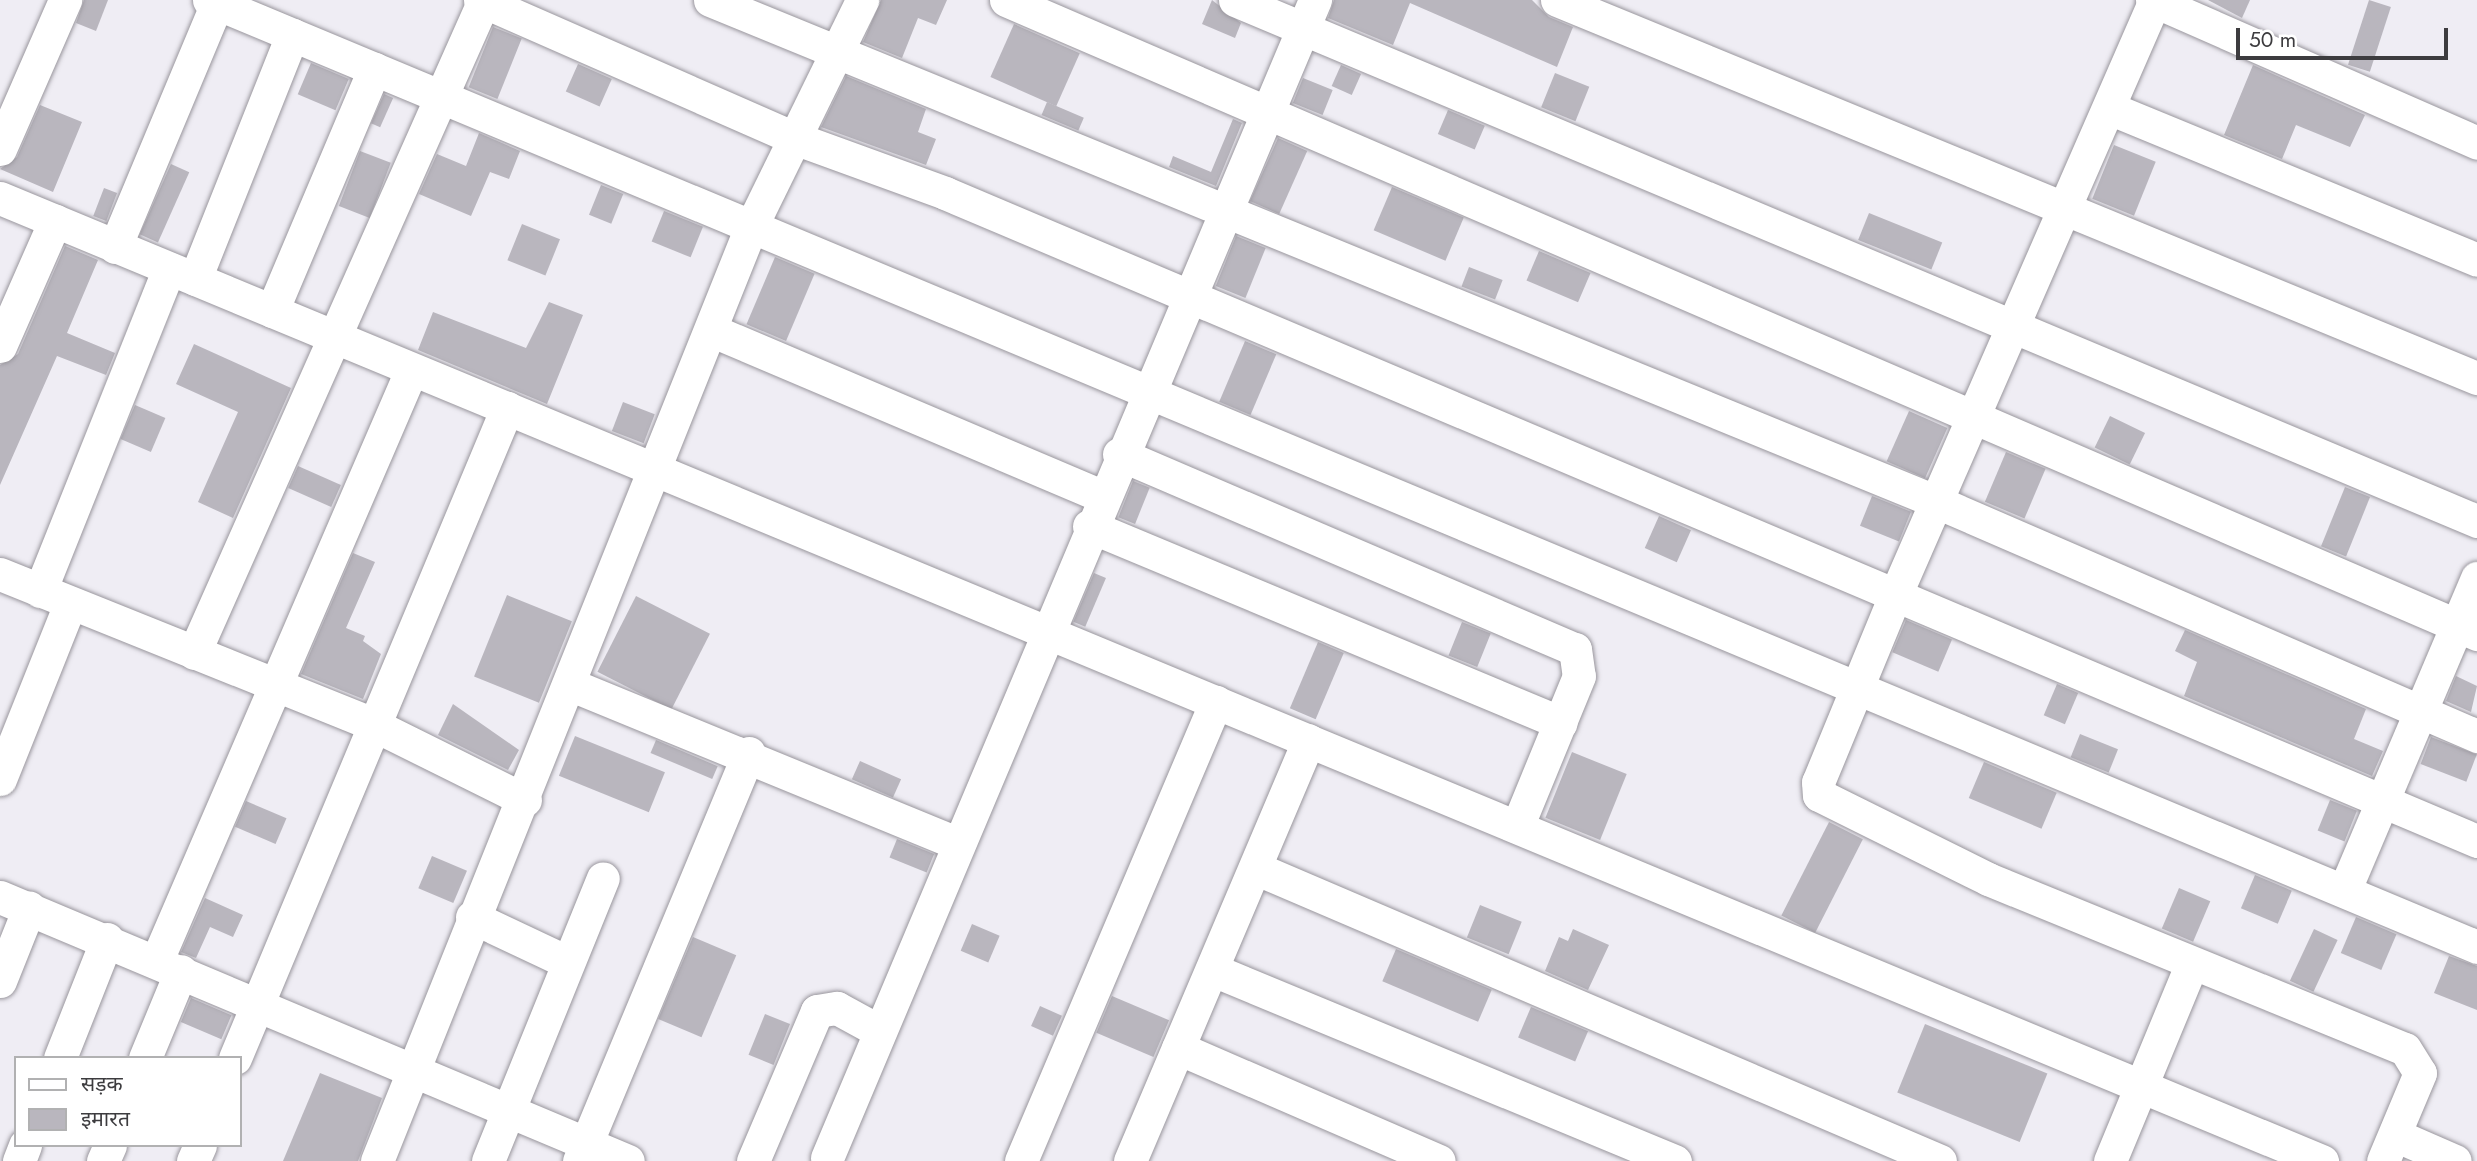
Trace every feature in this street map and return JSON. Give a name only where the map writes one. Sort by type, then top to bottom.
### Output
[{"type":"street","points":[[0,149],[65,0]]},
{"type":"street","points":[[710,0],[836,55],[1230,208],[1937,502],[2477,736]]},
{"type":"street","points":[[377,1161],[416,1070],[472,917],[525,800],[569,684],[660,467],[751,227],[797,139],[862,0]]},
{"type":"street","points":[[1006,0],[1971,419],[2467,630]]},
{"type":"street","points":[[1235,0],[1308,14],[2014,326],[2477,521]]},
{"type":"street","points":[[1558,0],[2065,211],[2477,378]]},
{"type":"street","points":[[2455,1161],[2389,1148],[2420,1073],[2415,1056],[2191,965],[1825,803],[1818,782],[1971,419],[2065,211],[2154,0],[2477,143]]},
{"type":"street","points":[[115,247],[213,1],[751,227],[914,289],[1149,393],[2345,889],[2477,947]]},
{"type":"street","points":[[194,653],[338,339],[443,98],[482,1],[797,139],[945,194],[1895,598],[2383,799],[2477,841]]},
{"type":"street","points":[[827,1158],[1095,511],[1230,208],[1308,14]]},
{"type":"street","points":[[40,591],[292,34]]},
{"type":"street","points":[[272,311],[374,69]]},
{"type":"street","points":[[2109,108],[2477,260]]},
{"type":"street","points":[[0,198],[338,339],[410,373],[660,467],[1045,632],[2322,1161]]},
{"type":"street","points":[[0,346],[55,221]]},
{"type":"street","points":[[713,331],[1095,511],[1561,723]]},
{"type":"street","points":[[146,1056],[169,965],[273,685],[410,373]]},
{"type":"street","points":[[236,1056],[370,723],[507,408]]},
{"type":"street","points":[[1119,454],[1564,641],[1580,660],[1579,676],[1517,827]]},
{"type":"street","points":[[0,574],[370,723],[525,800]]},
{"type":"street","points":[[2345,889],[2420,712],[2467,630],[2477,578]]},
{"type":"street","points":[[0,779],[70,604]]},
{"type":"street","points":[[569,684],[749,753],[957,843]]},
{"type":"street","points":[[1021,1161],[1216,702]]},
{"type":"street","points":[[1140,1158],[1178,1048],[1309,740]]},
{"type":"street","points":[[583,1152],[749,753]]},
{"type":"street","points":[[1255,868],[1940,1161]]},
{"type":"street","points":[[488,1161],[603,878]]},
{"type":"street","points":[[0,981],[15,902],[416,1070],[509,1112],[583,1152],[628,1161]]},
{"type":"street","points":[[472,917],[567,962]]},
{"type":"street","points":[[61,1056],[107,939]]},
{"type":"street","points":[[2110,1161],[2191,965]]},
{"type":"street","points":[[1213,970],[1675,1161]]},
{"type":"street","points":[[752,1161],[817,1011],[837,1007],[879,1031]]},
{"type":"street","points":[[1178,1048],[1438,1161]]},
{"type":"building","points":[[84,0],[108,0],[96,31],[76,23]]},
{"type":"building","points":[[881,0],[947,0],[936,25],[918,18],[902,58],[863,42]]},
{"type":"building","points":[[1212,0],[1241,23],[1235,38],[1202,24]]},
{"type":"building","points":[[1334,0],[1532,0],[1549,17],[1573,27],[1557,67],[1410,3],[1393,45],[1328,18]]},
{"type":"building","points":[[2208,0],[2250,0],[2242,18]]},
{"type":"building","points":[[2369,0],[2391,7],[2370,72],[2348,65]]},
{"type":"building","points":[[1014,24],[1080,53],[1056,106],[990,77]]},
{"type":"building","points":[[493,27],[522,39],[497,99],[469,87]]},
{"type":"building","points":[[311,63],[349,79],[335,110],[298,94]]},
{"type":"building","points":[[578,64],[612,79],[600,106],[566,91]]},
{"type":"building","points":[[1341,65],[1361,74],[1352,95],[1332,86]]},
{"type":"building","points":[[2253,65],[2365,115],[2350,147],[2296,125],[2282,159],[2224,135]]},
{"type":"building","points":[[1555,73],[1589,87],[1575,121],[1541,107]]},
{"type":"building","points":[[846,76],[926,109],[918,132],[936,139],[926,165],[821,127]]},
{"type":"building","points":[[1303,78],[1333,90],[1323,115],[1293,103]]},
{"type":"building","points":[[384,94],[393,98],[380,127],[371,123]]},
{"type":"building","points":[[1047,102],[1084,118],[1078,131],[1042,115]]},
{"type":"building","points":[[40,105],[82,122],[53,192],[0,169],[17,157]]},
{"type":"building","points":[[1448,110],[1485,126],[1475,150],[1438,134]]},
{"type":"building","points":[[1233,119],[1242,123],[1216,186],[1169,167],[1173,156],[1211,172]]},
{"type":"building","points":[[479,133],[520,151],[509,179],[490,172],[471,216],[419,194],[437,154],[466,166]]},
{"type":"building","points":[[1278,138],[1307,151],[1279,214],[1250,201]]},
{"type":"building","points":[[2114,145],[2156,162],[2134,216],[2092,199]]},
{"type":"building","points":[[360,151],[391,163],[370,218],[339,206]]},
{"type":"building","points":[[171,164],[189,172],[158,242],[140,234]]},
{"type":"building","points":[[601,185],[623,194],[611,224],[589,215]]},
{"type":"building","points":[[1392,187],[1464,217],[1445,261],[1374,230]]},
{"type":"building","points":[[104,188],[117,193],[106,221],[93,216]]},
{"type":"building","points":[[664,211],[703,227],[691,257],[652,242]]},
{"type":"building","points":[[1869,213],[1942,243],[1931,269],[1858,240]]},
{"type":"building","points":[[522,224],[560,239],[545,276],[507,260]]},
{"type":"building","points":[[1236,236],[1266,248],[1245,298],[1216,286]]},
{"type":"building","points":[[65,246],[98,260],[67,333],[115,353],[106,375],[57,356],[0,485],[0,365],[18,354]]},
{"type":"building","points":[[1539,251],[1591,273],[1578,302],[1526,280]]},
{"type":"building","points":[[775,257],[815,274],[786,341],[746,324]]},
{"type":"building","points":[[1469,267],[1503,280],[1495,300],[1461,287]]},
{"type":"building","points":[[549,302],[583,315],[547,404],[418,350],[433,312],[526,348]]},
{"type":"building","points":[[1245,341],[1276,354],[1251,415],[1219,402]]},
{"type":"building","points":[[194,344],[291,388],[233,518],[198,502],[238,412],[176,384]]},
{"type":"building","points":[[623,402],[655,414],[644,443],[612,431]]},
{"type":"building","points":[[135,405],[165,418],[151,452],[121,439]]},
{"type":"building","points":[[1909,411],[1947,428],[1925,478],[1887,461]]},
{"type":"building","points":[[2110,416],[2145,433],[2130,465],[2095,447]]},
{"type":"building","points":[[2006,452],[2046,469],[2024,519],[1985,502]]},
{"type":"building","points":[[298,466],[341,485],[331,507],[288,488]]},
{"type":"building","points":[[1133,481],[1150,488],[1135,524],[1118,517]]},
{"type":"building","points":[[2345,487],[2370,497],[2346,556],[2321,546]]},
{"type":"building","points":[[1872,496],[1911,512],[1899,541],[1860,526]]},
{"type":"building","points":[[1659,516],[1691,530],[1677,562],[1645,548]]},
{"type":"building","points":[[353,553],[375,562],[346,628],[365,636],[363,641],[381,654],[363,699],[301,674]]},
{"type":"building","points":[[1094,573],[1106,578],[1085,627],[1073,622]]},
{"type":"building","points":[[507,595],[572,621],[539,703],[474,677]]},
{"type":"building","points":[[636,596],[710,634],[671,709],[597,672]]},
{"type":"building","points":[[1906,620],[1952,640],[1938,672],[1892,652]]},
{"type":"building","points":[[1462,622],[1491,634],[1477,667],[1449,655]]},
{"type":"building","points":[[2185,630],[2366,709],[2354,739],[2383,751],[2372,776],[2184,696],[2197,662],[2175,651]]},
{"type":"building","points":[[1318,642],[1344,653],[1316,719],[1290,708]]},
{"type":"building","points":[[2456,676],[2477,686],[2471,712],[2446,701]]},
{"type":"building","points":[[2057,684],[2078,693],[2065,724],[2044,715]]},
{"type":"building","points":[[453,704],[519,750],[508,770],[438,735]]},
{"type":"building","points":[[2080,734],[2118,749],[2109,773],[2071,757]]},
{"type":"building","points":[[575,736],[665,772],[649,812],[559,776]]},
{"type":"building","points":[[2431,737],[2477,755],[2466,782],[2421,764]]},
{"type":"building","points":[[656,740],[718,766],[712,779],[651,753]]},
{"type":"building","points":[[1572,752],[1627,774],[1600,840],[1545,818]]},
{"type":"building","points":[[860,761],[901,779],[893,798],[852,779]]},
{"type":"building","points":[[1984,762],[2057,793],[2041,829],[1969,798]]},
{"type":"building","points":[[2330,800],[2357,811],[2345,841],[2318,831]]},
{"type":"building","points":[[246,801],[287,818],[276,844],[235,827]]},
{"type":"building","points":[[1829,822],[1863,839],[1815,933],[1781,916]]},
{"type":"building","points":[[897,839],[934,854],[927,873],[890,858]]},
{"type":"building","points":[[432,856],[467,871],[453,903],[418,888]]},
{"type":"building","points":[[2255,875],[2292,891],[2278,924],[2241,908]]},
{"type":"building","points":[[2179,888],[2210,901],[2193,942],[2162,929]]},
{"type":"building","points":[[205,898],[243,915],[233,937],[210,927],[196,958],[181,952]]},
{"type":"building","points":[[1480,905],[1522,922],[1509,954],[1467,937]]},
{"type":"building","points":[[2356,917],[2397,934],[2381,970],[2341,953]]},
{"type":"building","points":[[972,924],[1000,936],[988,962],[961,951]]},
{"type":"building","points":[[1573,929],[1609,945],[1588,990],[1545,971],[1559,937],[1568,941]]},
{"type":"building","points":[[2314,929],[2338,940],[2313,992],[2290,981]]},
{"type":"building","points":[[693,937],[736,955],[701,1037],[658,1019]]},
{"type":"building","points":[[1396,949],[1492,990],[1478,1022],[1382,981]]},
{"type":"building","points":[[2449,956],[2477,966],[2477,1010],[2434,993]]},
{"type":"building","points":[[1112,996],[1169,1020],[1153,1057],[1096,1033]]},
{"type":"building","points":[[191,998],[232,1015],[221,1039],[181,1022]]},
{"type":"building","points":[[1040,1006],[1062,1016],[1053,1036],[1031,1026]]},
{"type":"building","points":[[1531,1007],[1588,1031],[1575,1062],[1518,1037]]},
{"type":"building","points":[[765,1014],[790,1024],[774,1065],[749,1055]]},
{"type":"building","points":[[1925,1024],[2047,1073],[2020,1142],[1897,1093]]},
{"type":"building","points":[[320,1073],[382,1098],[358,1161],[283,1161]]}]
